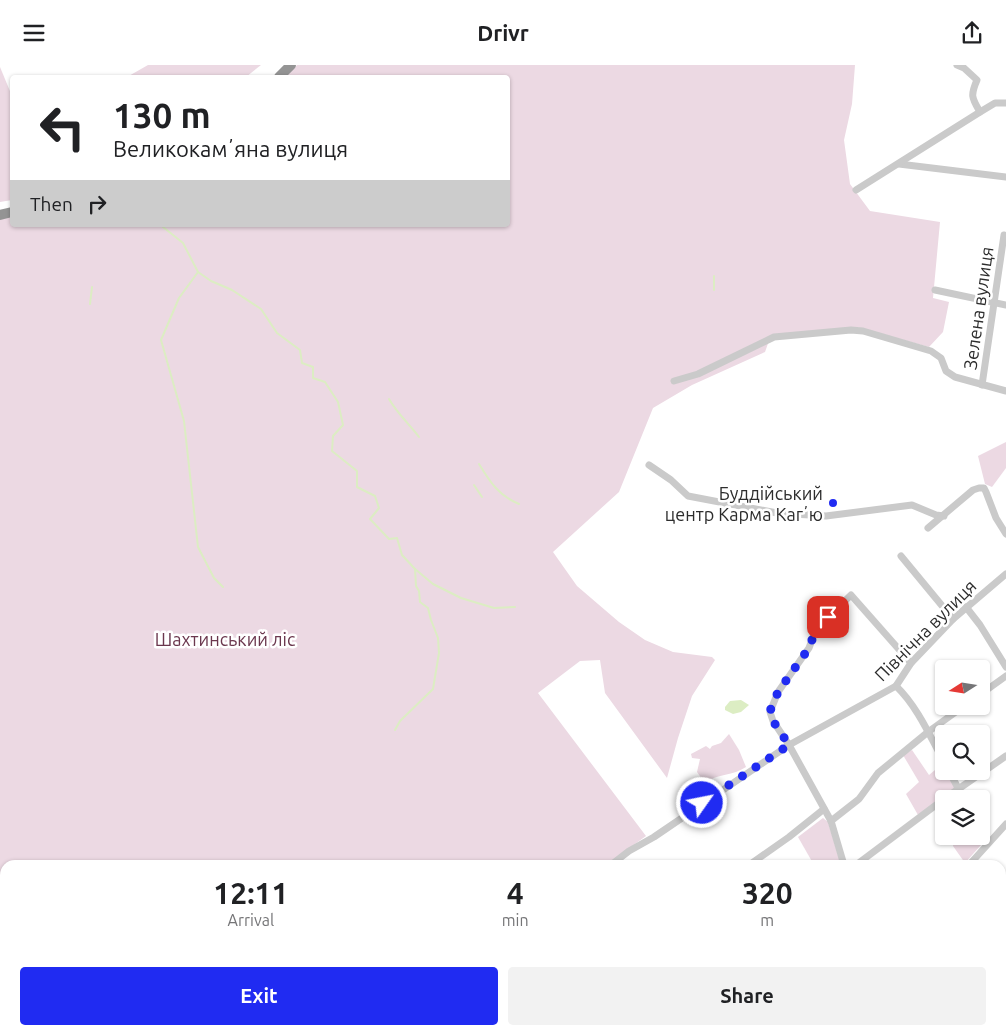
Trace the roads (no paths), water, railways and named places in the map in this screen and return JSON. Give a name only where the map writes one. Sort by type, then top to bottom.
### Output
[{"type":"highway","points":[[281,75],[291,65]]},
{"type":"street","points":[[958,65],[977,80],[972,91],[972,98],[980,112]]},
{"type":"street","points":[[856,190],[995,103],[1006,103]]},
{"type":"street","points":[[898,164],[1006,177]]},
{"type":"street","name":"Зелена вулиця","points":[[982,385],[1004,235]]},
{"type":"street","points":[[935,290],[1006,305]]},
{"type":"street","points":[[674,381],[698,374],[774,337],[851,330],[863,331],[932,351],[940,358],[946,371],[955,377],[1006,391]]},
{"type":"street","points":[[649,465],[672,480],[688,495],[778,513],[826,516],[912,505],[936,515],[944,516]]},
{"type":"street","points":[[928,528],[973,490],[984,488],[996,518],[1006,534]]},
{"type":"street","points":[[901,556],[953,619]]},
{"type":"street","name":"Північна вулиця","points":[[617,860],[789,745],[896,686],[911,663],[953,619],[1006,574]]},
{"type":"street","points":[[843,860],[831,821],[789,745],[773,721],[770,711],[773,701],[809,648],[816,629],[851,595],[911,663]]},
{"type":"street","points":[[966,607],[980,625],[1006,667]]},
{"type":"street","points":[[990,688],[1006,676]]},
{"type":"street","points":[[896,686],[903,693],[935,745]]},
{"type":"street","points":[[831,821],[859,799],[878,773],[952,715]]},
{"type":"street","points":[[955,790],[1006,755]]},
{"type":"street","points":[[954,780],[958,788]]},
{"type":"street","points":[[863,860],[935,806]]},
{"type":"street","points":[[756,860],[824,809]]},
{"type":"street","points":[[974,860],[1006,824]]},
{"type":"waterway","points":[[163,227],[183,243],[198,272],[211,281],[232,290],[261,309],[277,333],[300,350],[302,363],[313,367],[313,378],[325,382],[338,402],[343,425],[333,436],[332,451],[357,471],[357,487],[375,496],[379,508],[370,519],[389,539],[397,538],[402,555],[415,569],[416,586],[419,591],[420,602],[428,608],[438,638],[439,653],[433,689],[400,721],[395,730]]},
{"type":"waterway","points":[[198,272],[179,298],[161,340],[184,421],[198,547],[214,578],[223,587]]},
{"type":"waterway","points":[[714,276],[714,290]]},
{"type":"waterway","points":[[90,304],[92,287]]},
{"type":"waterway","points":[[389,399],[419,437]]},
{"type":"waterway","points":[[479,464],[496,488],[506,497],[519,504]]},
{"type":"waterway","points":[[474,485],[482,497]]},
{"type":"waterway","points":[[415,569],[433,584],[461,598],[494,608],[515,607]]},
{"type":"place","name":"Буддійський центр Карма Кагʼю","points":[[833,503]]},
{"type":"park label","name":"Шахтинський ліс","points":[[225,639]]}]
